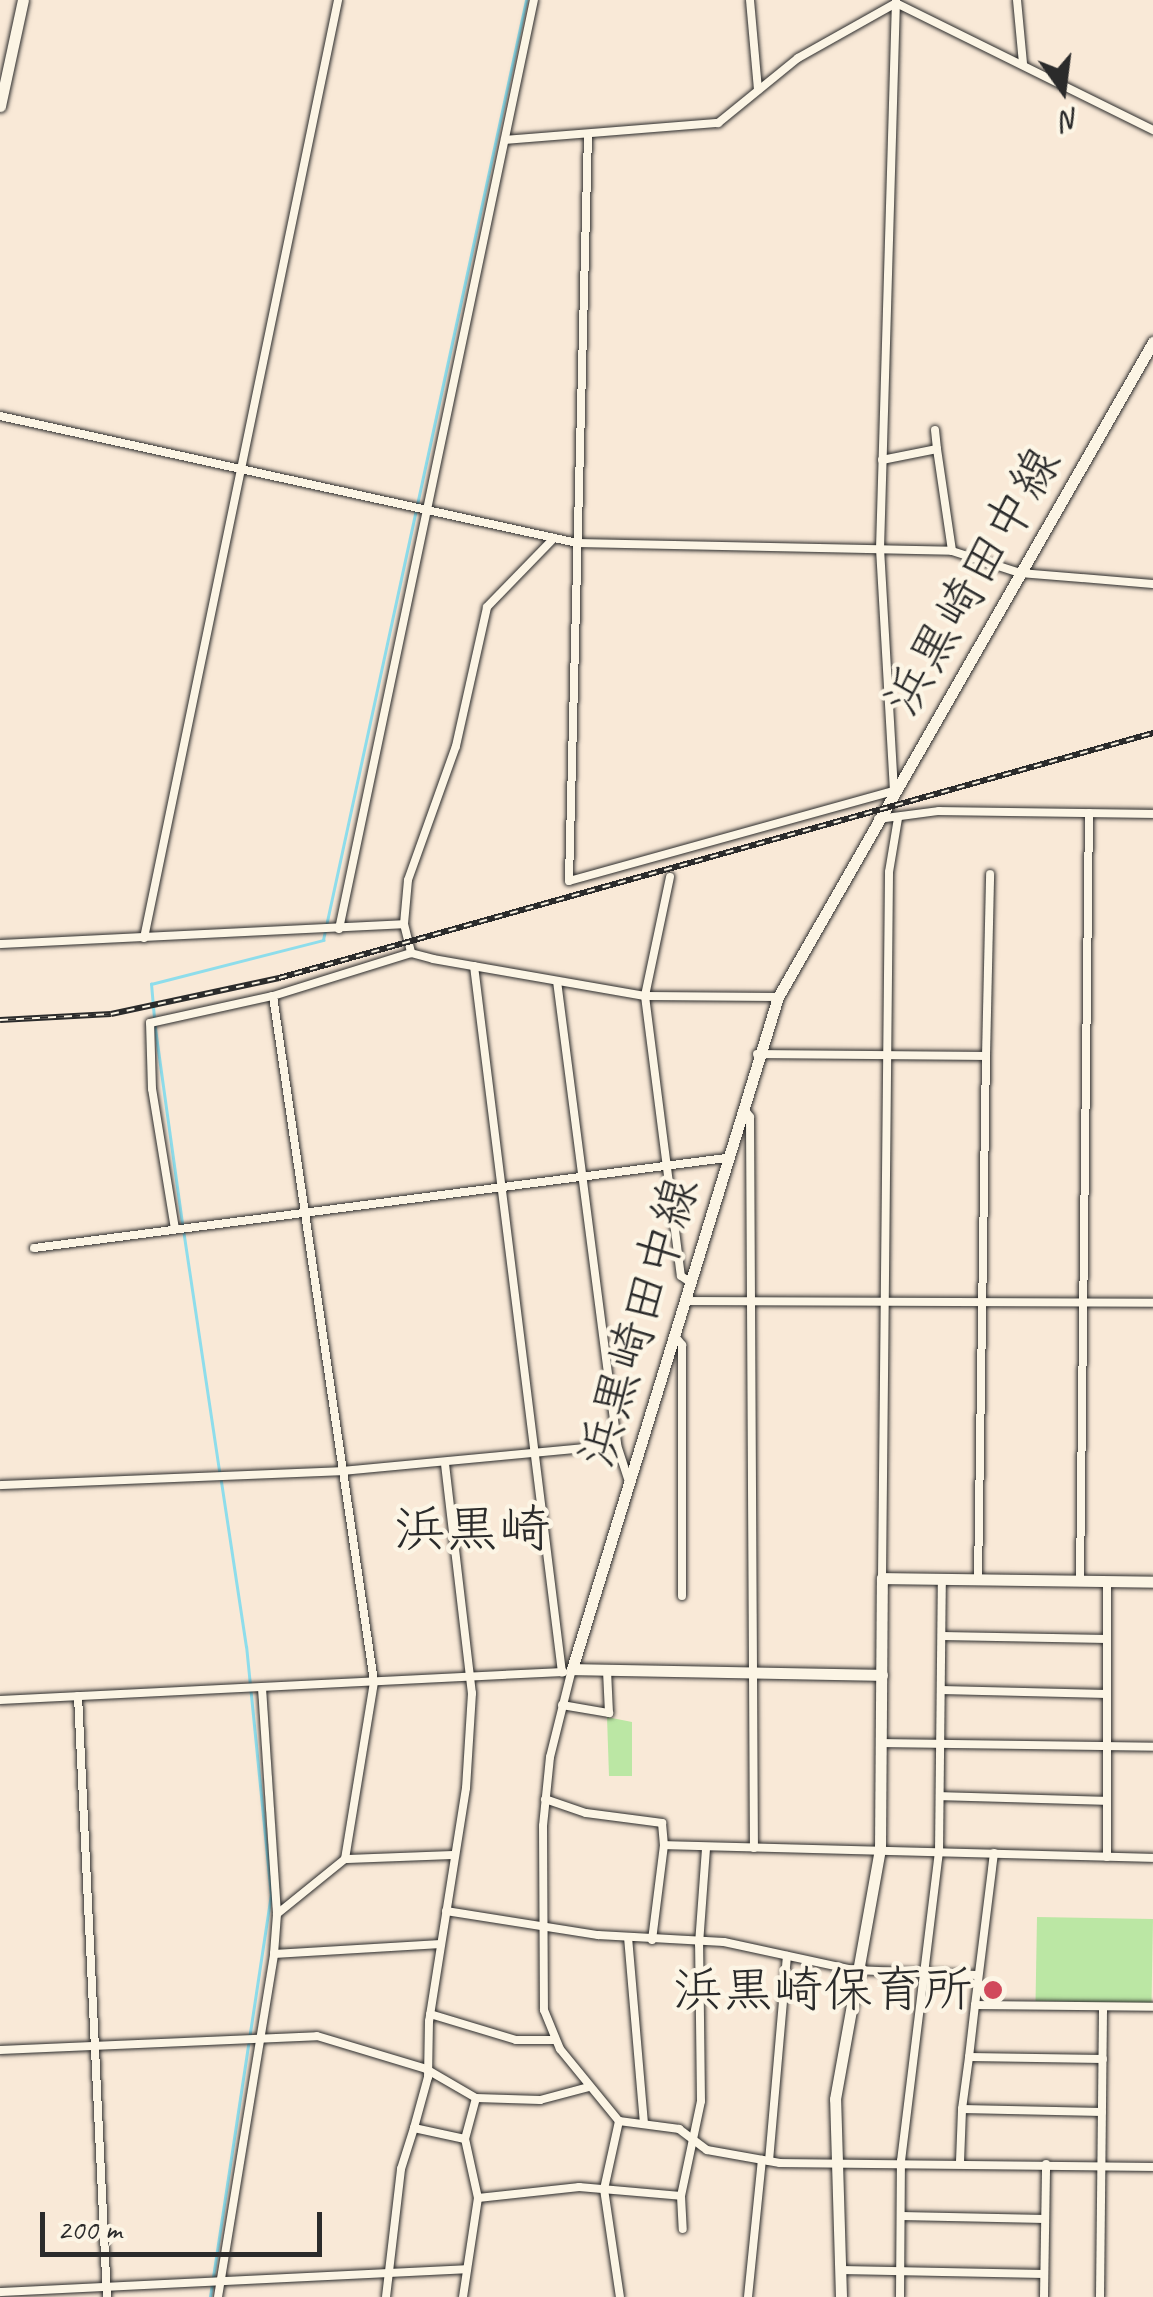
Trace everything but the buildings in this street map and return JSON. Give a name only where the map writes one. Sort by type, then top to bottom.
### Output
[{"type":"main road","points":[[0,106],[22,0]]},
{"type":"main road","name":"浜黒崎田中線","points":[[567,1671],[629,1483],[757,1054],[778,997],[1153,342]]},
{"type":"main road","points":[[841,2297],[835,2099],[854,1970],[880,1850],[882,1578],[1153,1582]]},
{"type":"main road","points":[[567,1671],[882,1675]]},
{"type":"street","points":[[144,938],[338,0]]},
{"type":"street","points":[[339,929],[534,0]]},
{"type":"street","points":[[750,0],[758,90]]},
{"type":"street","points":[[1017,0],[1023,64]]},
{"type":"street","points":[[506,140],[718,123],[798,58],[896,2]]},
{"type":"street","points":[[588,134],[568,881],[894,790],[880,549],[896,2]]},
{"type":"street","points":[[896,2],[1153,130]]},
{"type":"street","points":[[0,416],[577,543],[952,551],[1020,573],[1153,584]]},
{"type":"street","points":[[935,430],[952,551]]},
{"type":"street","points":[[882,460],[936,449]]},
{"type":"street","points":[[411,954],[404,924],[408,880],[456,746],[487,607],[554,538]]},
{"type":"street","points":[[878,819],[940,811],[1153,814]]},
{"type":"street","points":[[1080,1581],[1089,813]]},
{"type":"street","points":[[882,1578],[889,872],[898,818]]},
{"type":"street","points":[[978,1580],[990,874]]},
{"type":"street","points":[[670,876],[645,996],[681,1276],[690,1282]]},
{"type":"street","points":[[0,944],[404,924]]},
{"type":"street","points":[[175,1230],[152,1090],[150,1023],[273,996],[411,954],[645,996],[778,997]]},
{"type":"street","points":[[474,966],[534,1454],[567,1671],[545,1799],[544,2010],[554,2040],[619,2121],[644,2123],[692,2138],[707,2150],[765,2161],[1153,2167]]},
{"type":"street","points":[[557,981],[617,1445],[629,1483]]},
{"type":"street","points":[[273,996],[374,1682],[345,1859]]},
{"type":"street","points":[[757,1054],[986,1056]]},
{"type":"street","points":[[742,1106],[750,1117],[754,1848]]},
{"type":"street","points":[[34,1248],[726,1158]]},
{"type":"street","points":[[684,1300],[982,1305],[1153,1303]]},
{"type":"street","points":[[674,1335],[682,1345],[682,1596]]},
{"type":"street","points":[[0,1485],[445,1464],[617,1445]]},
{"type":"street","points":[[386,2297],[402,2169],[426,2069],[472,1678],[445,1464]]},
{"type":"street","points":[[900,2297],[901,2161],[939,1852],[942,1579]]},
{"type":"street","points":[[1107,1582],[1107,1857]]},
{"type":"street","points":[[942,1636],[1107,1638]]},
{"type":"street","points":[[562,1705],[609,1714],[607,1670]]},
{"type":"street","points":[[0,1700],[567,1671]]},
{"type":"street","points":[[218,2297],[274,1954],[277,1914],[262,1688]]},
{"type":"street","points":[[941,1690],[1107,1694]]},
{"type":"street","points":[[78,1696],[107,2292]]},
{"type":"street","points":[[882,1743],[1153,1747]]},
{"type":"street","points":[[940,1796],[1107,1802]]},
{"type":"street","points":[[545,1799],[586,1813],[662,1823],[664,1845],[652,1940]]},
{"type":"street","points":[[664,1845],[1153,1858]]},
{"type":"street","points":[[683,2229],[682,2196],[702,2083],[698,1944],[706,1848]]},
{"type":"street","points":[[960,2162],[976,1975],[994,1853]]},
{"type":"street","points":[[277,1914],[345,1859],[454,1855]]},
{"type":"street","points":[[446,1911],[628,1938],[698,1944],[724,1942],[854,1970],[976,1975]]},
{"type":"street","points":[[628,1938],[644,2123]]},
{"type":"street","points":[[274,1954],[441,1944]]},
{"type":"street","points":[[748,2297],[787,1956]]},
{"type":"street","points":[[975,2005],[1153,2007]]},
{"type":"street","points":[[1100,2297],[1103,2008]]},
{"type":"street","points":[[430,2014],[516,2040],[554,2040]]},
{"type":"street","points":[[0,2050],[340,2039],[426,2069],[476,2098],[540,2100],[589,2086]]},
{"type":"street","points":[[969,2057],[1103,2058]]},
{"type":"street","points":[[463,2297],[478,2198],[466,2140],[476,2098]]},
{"type":"street","points":[[962,2109],[1102,2112]]},
{"type":"street","points":[[619,2121],[604,2188],[620,2297]]},
{"type":"street","points":[[414,2128],[466,2140]]},
{"type":"street","points":[[1044,2297],[1046,2164]]},
{"type":"street","points":[[478,2198],[604,2188],[682,2196]]},
{"type":"street","points":[[901,2216],[1045,2219]]},
{"type":"street","points":[[0,2292],[107,2292],[466,2268]]},
{"type":"street","points":[[841,2270],[1044,2274]]},
{"type":"green space","points":[[607,1717],[632,1722],[632,1776],[609,1776]]},
{"type":"green space","points":[[1037,1917],[1153,1919],[1152,2003],[1036,2001]]},
{"type":"waterway","points":[[154,1018],[151,984],[323,940],[526,0]]},
{"type":"waterway","points":[[155,1025],[183,1226]]},
{"type":"waterway","points":[[184,1233],[220,1473]]},
{"type":"waterway","points":[[210,2297],[271,1896],[246,1647],[221,1481]]},
{"type":"railway","points":[[0,1020],[111,1014],[279,978],[1153,733]]},
{"type":"place","name":"浜黒崎保育所","points":[[993,1990]]},
{"type":"district","name":"浜黒崎","points":[[472,1530]]}]
